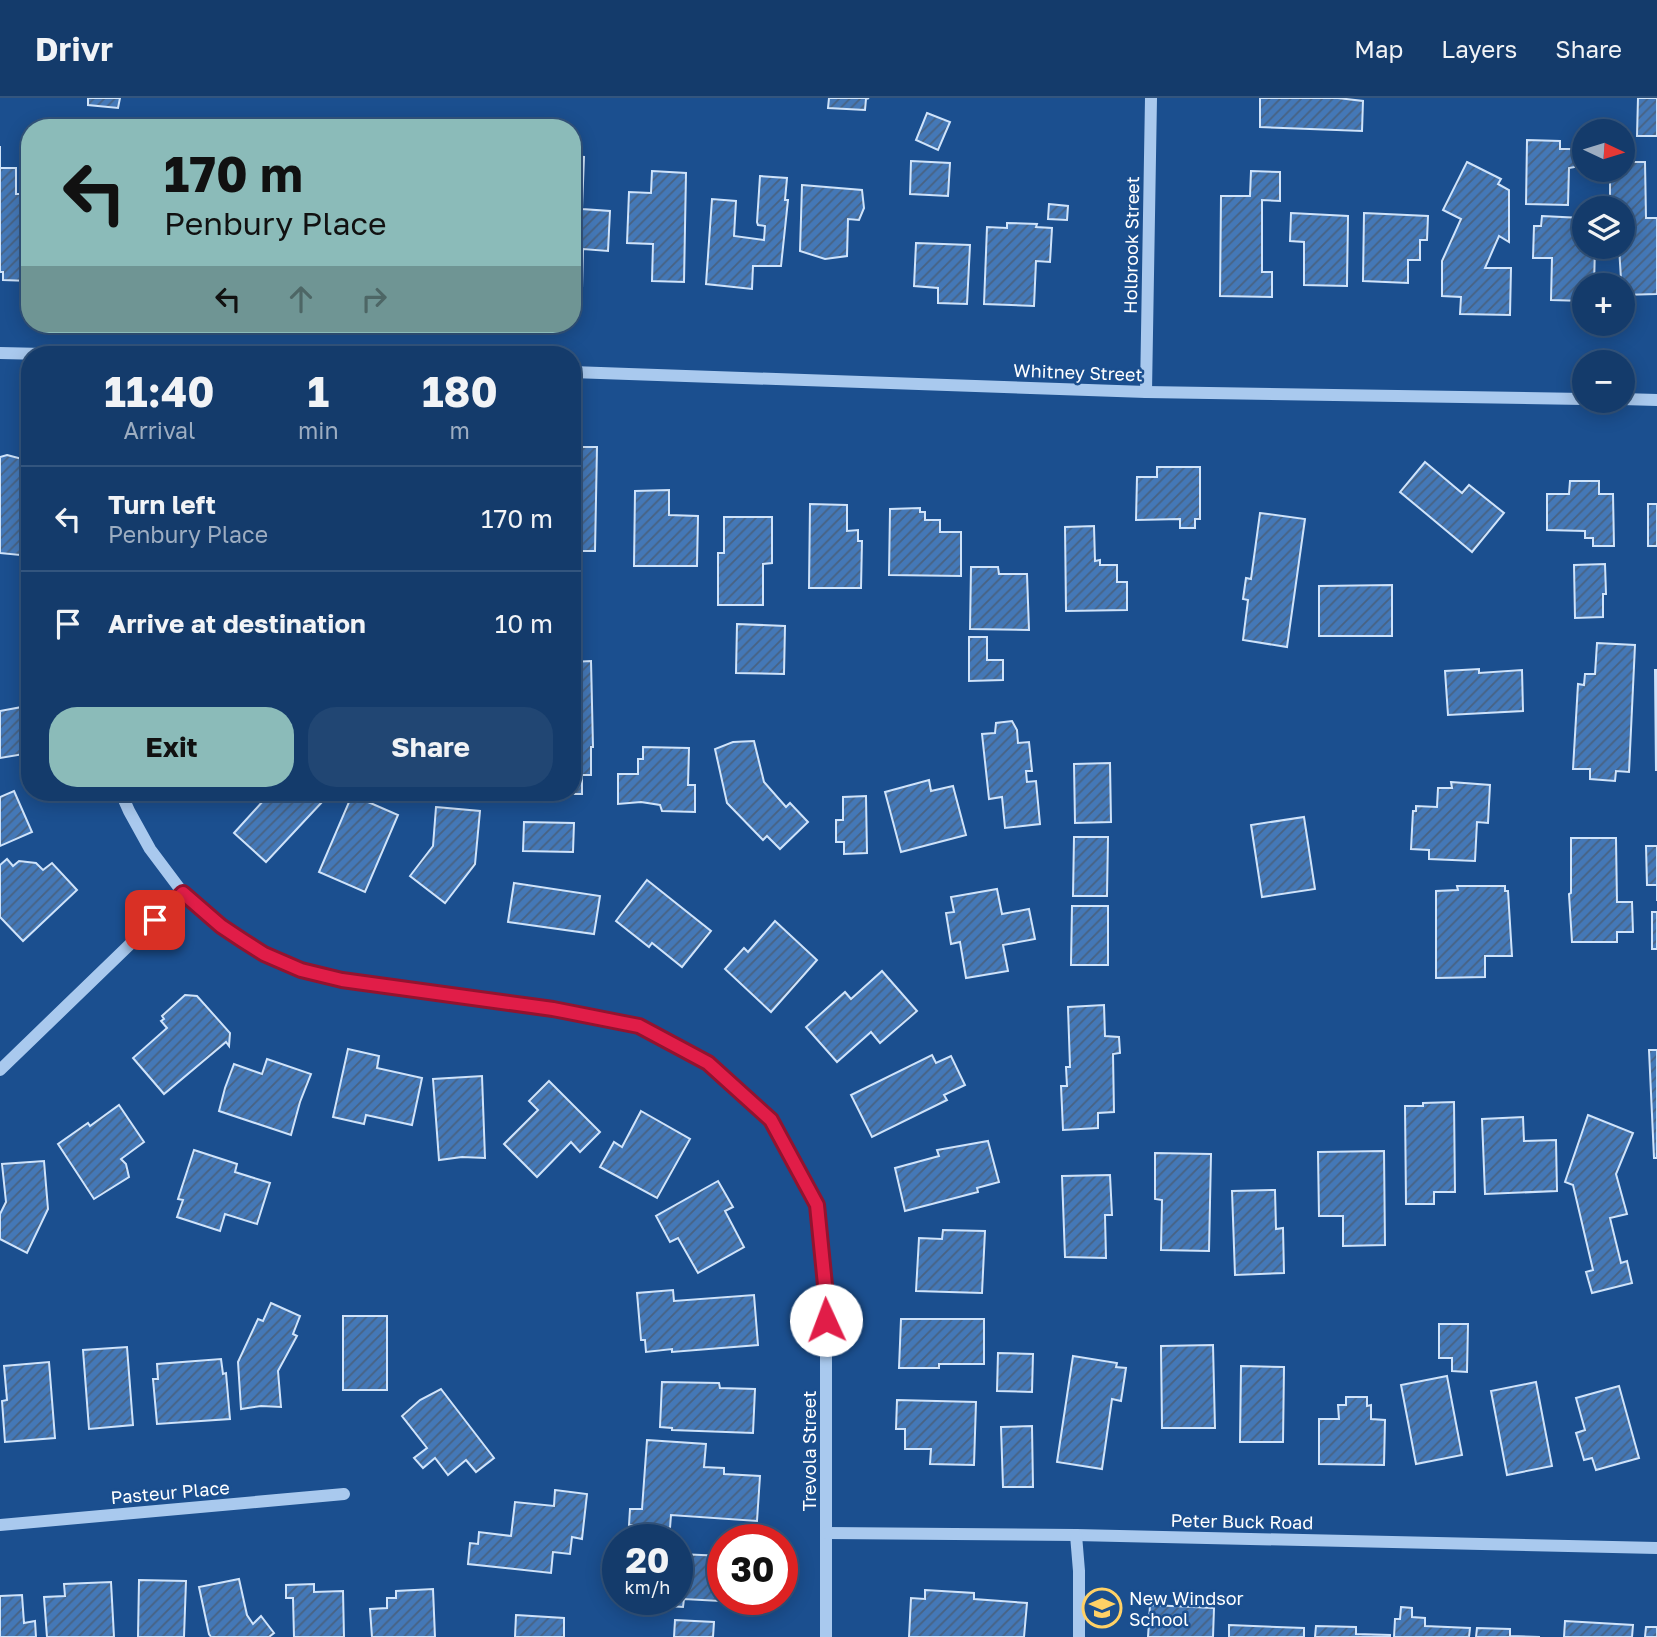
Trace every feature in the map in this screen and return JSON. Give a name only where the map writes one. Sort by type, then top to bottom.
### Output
[{"type":"street","name":"Holbrook Street","points":[[1146,392],[1151,98]]},
{"type":"street","points":[[0,353],[21,353]]},
{"type":"street","name":"Whitney Street","points":[[581,372],[1146,392],[1572,399]]},
{"type":"street","points":[[1635,399],[1657,400]]},
{"type":"street","name":"Trevola Street","points":[[125,801],[150,849],[183,893],[221,926],[264,954],[301,970],[342,980],[553,1009],[639,1026],[708,1063],[771,1120],[817,1205],[826,1295],[826,1637]]},
{"type":"street","points":[[0,1070],[183,893]]},
{"type":"street","name":"Pasteur Place","points":[[0,1525],[344,1494]]},
{"type":"street","name":"Peter Buck Road","points":[[826,1533],[1076,1535],[1657,1548]]},
{"type":"street","points":[[1076,1535],[1079,1637]]},
{"type":"building","points":[[88,98],[120,98],[118,108],[88,105]]},
{"type":"building","points":[[829,98],[869,98],[866,99],[865,110],[828,108]]},
{"type":"building","points":[[1260,98],[1338,98],[1363,101],[1362,131],[1260,127]]},
{"type":"building","points":[[1638,98],[1657,98],[1657,136],[1637,136]]},
{"type":"building","points":[[927,113],[950,122],[938,150],[916,140]]},
{"type":"building","points":[[1527,140],[1560,141],[1560,149],[1572,151],[1568,205],[1526,204]]},
{"type":"building","points":[[581,157],[584,157],[582,209],[610,211],[608,251],[583,249],[582,289]]},
{"type":"building","points":[[911,161],[950,163],[948,196],[910,194]]},
{"type":"building","points":[[1467,162],[1501,179],[1498,184],[1509,190],[1509,242],[1499,236],[1485,268],[1511,268],[1510,315],[1460,314],[1461,297],[1442,296],[1442,261],[1461,219],[1443,210]]},
{"type":"building","points":[[1635,162],[1645,162],[1646,218],[1657,218],[1657,294],[1635,295],[1635,273],[1621,273],[1620,259],[1635,259],[1635,196],[1610,196],[1610,182],[1635,182]]},
{"type":"building","points":[[0,168],[16,168],[16,194],[21,194],[21,281],[3,280],[3,272],[0,272]]},
{"type":"building","points":[[652,171],[686,173],[684,282],[652,281],[653,244],[627,243],[629,192],[651,193]]},
{"type":"building","points":[[1251,171],[1280,172],[1280,201],[1262,200],[1262,272],[1272,272],[1272,297],[1220,296],[1221,196],[1250,196]]},
{"type":"building","points":[[760,176],[787,178],[785,200],[788,200],[781,266],[753,266],[752,289],[706,284],[712,199],[736,201],[734,236],[764,240],[765,226],[758,225],[757,222]]},
{"type":"building","points":[[802,185],[862,190],[864,208],[859,220],[848,219],[847,256],[825,259],[800,251]]},
{"type":"building","points":[[1049,204],[1068,206],[1067,220],[1048,219]]},
{"type":"building","points":[[1291,213],[1348,216],[1347,286],[1304,285],[1304,242],[1290,241]]},
{"type":"building","points":[[1364,213],[1428,216],[1427,240],[1420,240],[1420,260],[1408,260],[1408,283],[1363,281]]},
{"type":"building","points":[[1542,216],[1572,218],[1572,259],[1595,259],[1594,273],[1572,273],[1572,301],[1551,300],[1552,258],[1533,258],[1534,226],[1541,226]]},
{"type":"building","points":[[1007,223],[1037,224],[1036,227],[1052,228],[1050,262],[1036,261],[1034,306],[984,304],[987,227],[1007,228]]},
{"type":"building","points":[[916,243],[970,245],[967,304],[938,303],[938,288],[914,286]]},
{"type":"building","points":[[581,447],[597,447],[595,551],[581,551]]},
{"type":"building","points":[[7,455],[21,459],[21,555],[0,553],[0,457]]},
{"type":"building","points":[[1425,462],[1462,493],[1469,485],[1504,513],[1472,552],[1400,492]]},
{"type":"building","points":[[1157,467],[1200,467],[1200,519],[1195,519],[1195,528],[1180,528],[1180,519],[1136,520],[1137,477],[1157,477]]},
{"type":"building","points":[[1570,481],[1599,481],[1599,494],[1613,494],[1614,546],[1593,546],[1593,538],[1585,538],[1585,531],[1547,530],[1547,494],[1569,494]]},
{"type":"building","points":[[669,490],[669,515],[698,516],[697,566],[634,566],[635,491]]},
{"type":"building","points":[[810,504],[847,505],[847,531],[858,530],[858,541],[862,541],[861,588],[809,588]]},
{"type":"building","points":[[1648,504],[1657,504],[1657,546],[1648,546]]},
{"type":"building","points":[[920,508],[920,512],[925,512],[925,520],[940,520],[940,532],[961,532],[961,576],[889,575],[890,509]]},
{"type":"building","points":[[1260,513],[1305,519],[1287,647],[1243,640],[1248,600],[1243,599],[1246,578],[1251,579]]},
{"type":"building","points":[[724,517],[772,517],[772,563],[763,564],[763,605],[718,605],[718,553],[724,553]]},
{"type":"building","points":[[1094,526],[1095,561],[1100,560],[1100,565],[1117,565],[1117,582],[1127,582],[1127,610],[1066,611],[1065,527]]},
{"type":"building","points":[[1605,564],[1606,594],[1603,594],[1603,617],[1575,618],[1574,565]]},
{"type":"building","points":[[971,567],[998,567],[999,574],[1027,574],[1029,630],[970,629]]},
{"type":"building","points":[[1392,585],[1392,636],[1319,636],[1319,586]]},
{"type":"building","points":[[737,624],[785,626],[784,674],[736,673]]},
{"type":"building","points":[[969,637],[987,637],[987,660],[1003,660],[1003,680],[969,681]]},
{"type":"building","points":[[1597,643],[1635,645],[1629,772],[1616,771],[1615,781],[1590,779],[1590,769],[1573,769],[1578,684],[1584,685],[1585,674],[1595,674]]},
{"type":"building","points":[[591,661],[593,747],[591,775],[582,775],[582,794],[581,794],[581,662]]},
{"type":"building","points":[[1479,669],[1479,673],[1522,670],[1523,711],[1448,715],[1445,671]]},
{"type":"building","points":[[1655,670],[1657,670],[1656,771]]},
{"type":"building","points":[[21,707],[21,754],[0,758],[0,711]]},
{"type":"building","points":[[1012,721],[1017,730],[1018,743],[1029,742],[1032,771],[1026,771],[1027,782],[1036,781],[1040,824],[1005,828],[1002,797],[989,799],[982,734],[995,733],[996,723]]},
{"type":"building","points":[[754,741],[764,782],[786,807],[790,803],[808,822],[780,849],[767,836],[763,840],[727,803],[715,749],[733,742]]},
{"type":"building","points":[[643,747],[689,748],[688,785],[695,785],[695,812],[662,811],[660,805],[641,802],[618,804],[618,774],[638,774],[638,759],[643,759]]},
{"type":"building","points":[[1110,763],[1111,822],[1075,823],[1074,764]]},
{"type":"building","points":[[929,780],[931,791],[953,786],[966,835],[901,852],[885,792]]},
{"type":"building","points":[[1451,782],[1490,785],[1488,823],[1477,822],[1475,861],[1429,859],[1429,850],[1411,849],[1413,811],[1416,811],[1416,806],[1437,807],[1438,788],[1452,788]]},
{"type":"building","points":[[14,791],[32,832],[0,846],[0,797]]},
{"type":"building","points":[[866,796],[867,853],[844,854],[844,842],[836,842],[836,820],[843,820],[843,797]]},
{"type":"building","points":[[263,801],[323,801],[266,862],[234,833]]},
{"type":"building","points":[[349,801],[366,801],[398,815],[365,892],[319,872]]},
{"type":"building","points":[[436,807],[480,811],[475,864],[445,903],[410,876],[433,846]]},
{"type":"building","points":[[1304,817],[1315,889],[1262,897],[1251,825]]},
{"type":"building","points":[[524,822],[574,823],[573,852],[523,851]]},
{"type":"building","points":[[1074,837],[1108,837],[1107,896],[1073,896]]},
{"type":"building","points":[[1571,838],[1616,838],[1617,902],[1632,902],[1633,932],[1617,932],[1617,942],[1572,942],[1569,894]]},
{"type":"building","points":[[1646,846],[1657,846],[1657,885],[1647,885]]},
{"type":"building","points":[[7,859],[13,866],[19,861],[36,863],[43,870],[52,863],[77,890],[23,941],[0,917],[0,865]]},
{"type":"building","points":[[647,880],[711,931],[682,967],[652,943],[649,947],[616,921]]},
{"type":"building","points":[[514,883],[600,896],[594,934],[508,922]]},
{"type":"building","points":[[1457,886],[1505,886],[1505,891],[1508,891],[1512,956],[1485,956],[1485,977],[1436,978],[1436,891],[1458,890]]},
{"type":"building","points":[[997,889],[1002,914],[1029,909],[1035,939],[1003,945],[1008,971],[966,978],[960,942],[951,944],[946,913],[954,912],[951,897]]},
{"type":"building","points":[[1072,906],[1108,906],[1108,965],[1071,965]]},
{"type":"building","points":[[1652,912],[1657,912],[1657,949],[1652,949]]},
{"type":"building","points":[[775,921],[817,960],[771,1012],[725,969],[744,948],[748,952]]},
{"type":"building","points":[[882,971],[917,1011],[880,1043],[871,1032],[837,1062],[806,1027],[845,992],[851,999]]},
{"type":"building","points":[[185,995],[197,996],[230,1033],[229,1046],[226,1042],[164,1094],[133,1058],[167,1028],[161,1021],[164,1019],[162,1016]]},
{"type":"building","points":[[1104,1005],[1105,1036],[1119,1037],[1120,1053],[1113,1054],[1114,1112],[1098,1113],[1098,1128],[1063,1130],[1061,1086],[1067,1086],[1066,1067],[1070,1067],[1068,1007]]},
{"type":"building","points":[[348,1049],[379,1056],[377,1068],[422,1078],[412,1125],[366,1115],[364,1124],[333,1117]]},
{"type":"building","points":[[1649,1050],[1657,1050],[1657,1158],[1654,1158]]},
{"type":"building","points":[[932,1055],[936,1063],[951,1056],[965,1085],[944,1095],[947,1100],[872,1137],[851,1095]]},
{"type":"building","points":[[267,1059],[311,1074],[291,1135],[219,1111],[234,1064],[262,1074]]},
{"type":"building","points":[[482,1076],[485,1158],[439,1160],[433,1079]]},
{"type":"building","points":[[549,1081],[600,1132],[580,1152],[571,1142],[537,1177],[504,1144],[538,1110],[529,1101]]},
{"type":"building","points":[[1454,1102],[1455,1192],[1434,1192],[1434,1204],[1406,1204],[1405,1106]]},
{"type":"building","points":[[119,1105],[144,1142],[121,1159],[126,1164],[129,1177],[94,1199],[58,1144]]},
{"type":"building","points":[[641,1111],[690,1139],[657,1198],[600,1167],[614,1142],[622,1147]]},
{"type":"building","points":[[1588,1115],[1633,1133],[1616,1174],[1627,1214],[1610,1218],[1621,1263],[1627,1261],[1632,1283],[1592,1293],[1586,1272],[1593,1270],[1573,1185],[1565,1182]]},
{"type":"building","points":[[1523,1117],[1524,1141],[1556,1140],[1557,1191],[1485,1194],[1482,1119]]},
{"type":"building","points":[[988,1141],[999,1182],[977,1188],[978,1192],[905,1211],[895,1168],[939,1156],[937,1150]]},
{"type":"building","points":[[194,1150],[237,1164],[235,1172],[270,1183],[257,1224],[225,1214],[220,1231],[177,1217],[183,1200],[178,1199]]},
{"type":"building","points":[[1384,1151],[1385,1245],[1343,1246],[1343,1216],[1319,1216],[1318,1152]]},
{"type":"building","points":[[1155,1153],[1211,1154],[1209,1251],[1161,1250],[1162,1200],[1155,1199]]},
{"type":"building","points":[[44,1161],[48,1209],[27,1253],[0,1239],[0,1214],[6,1202],[2,1164]]},
{"type":"building","points":[[1110,1175],[1112,1215],[1105,1215],[1106,1258],[1065,1257],[1062,1176]]},
{"type":"building","points":[[718,1181],[733,1207],[725,1211],[744,1247],[698,1273],[678,1238],[670,1242],[656,1216]]},
{"type":"building","points":[[1275,1190],[1276,1229],[1283,1228],[1284,1273],[1235,1275],[1232,1191]]},
{"type":"building","points":[[943,1230],[985,1231],[982,1293],[916,1291],[919,1238],[942,1239]]},
{"type":"building","points":[[673,1290],[674,1301],[754,1295],[758,1345],[646,1352],[645,1340],[641,1340],[637,1293]]},
{"type":"building","points":[[271,1303],[300,1316],[293,1334],[297,1336],[278,1371],[281,1407],[241,1409],[238,1362],[258,1319],[263,1321]]},
{"type":"building","points":[[343,1316],[387,1316],[387,1390],[343,1390]]},
{"type":"building","points":[[901,1319],[984,1319],[984,1364],[939,1364],[939,1368],[899,1368]]},
{"type":"building","points":[[1439,1324],[1468,1324],[1467,1372],[1452,1371],[1452,1358],[1439,1358]]},
{"type":"building","points":[[1213,1345],[1215,1428],[1162,1428],[1161,1346]]},
{"type":"building","points":[[127,1347],[133,1425],[89,1429],[83,1350]]},
{"type":"building","points":[[998,1353],[1033,1354],[1032,1392],[997,1391]]},
{"type":"building","points":[[1073,1356],[1117,1363],[1116,1367],[1126,1368],[1121,1401],[1112,1399],[1102,1469],[1057,1462]]},
{"type":"building","points":[[221,1359],[223,1374],[226,1373],[230,1419],[157,1424],[153,1379],[158,1379],[157,1364]]},
{"type":"building","points":[[49,1362],[55,1438],[5,1442],[2,1401],[7,1400],[4,1366]]},
{"type":"building","points":[[1241,1366],[1284,1367],[1283,1442],[1240,1442]]},
{"type":"building","points":[[1447,1376],[1462,1455],[1416,1464],[1401,1385]]},
{"type":"building","points":[[662,1382],[719,1383],[720,1388],[755,1389],[753,1433],[672,1430],[660,1427]]},
{"type":"building","points":[[1536,1382],[1552,1466],[1507,1475],[1491,1391]]},
{"type":"building","points":[[1619,1386],[1639,1458],[1596,1470],[1592,1458],[1584,1460],[1576,1433],[1585,1430],[1576,1398]]},
{"type":"building","points":[[441,1389],[494,1458],[476,1472],[466,1460],[448,1475],[435,1458],[423,1468],[414,1458],[427,1448],[402,1416],[420,1400]]},
{"type":"building","points":[[1346,1397],[1367,1397],[1367,1406],[1371,1405],[1371,1419],[1385,1420],[1384,1465],[1319,1464],[1319,1419],[1339,1419],[1338,1405],[1346,1405]]},
{"type":"building","points":[[897,1400],[976,1402],[974,1465],[930,1464],[931,1449],[905,1449],[905,1429],[896,1429]]},
{"type":"building","points":[[1032,1426],[1033,1487],[1003,1487],[1001,1427]]},
{"type":"building","points":[[647,1440],[706,1444],[704,1467],[724,1468],[724,1474],[760,1476],[757,1521],[671,1515],[670,1524],[629,1524],[630,1509],[642,1509]]},
{"type":"building","points":[[555,1490],[587,1494],[582,1539],[572,1537],[570,1554],[553,1552],[551,1573],[468,1564],[470,1543],[478,1544],[479,1532],[511,1536],[515,1502],[554,1506]]},
{"type":"building","points":[[693,1555],[707,1555],[707,1600],[693,1599]]},
{"type":"building","points":[[239,1579],[247,1615],[253,1624],[261,1616],[274,1633],[269,1637],[211,1637],[209,1634],[199,1587]]},
{"type":"building","points":[[139,1580],[186,1581],[184,1637],[138,1637]]},
{"type":"building","points":[[111,1582],[114,1637],[47,1637],[44,1597],[65,1596],[64,1584]]},
{"type":"building","points":[[314,1584],[314,1592],[343,1591],[344,1637],[294,1637],[293,1598],[286,1598],[286,1585]]},
{"type":"building","points":[[433,1589],[435,1637],[372,1637],[370,1609],[387,1608],[387,1598],[396,1598],[396,1591]]},
{"type":"building","points":[[925,1590],[974,1593],[974,1599],[1027,1603],[1024,1637],[909,1637],[911,1598],[925,1599]]},
{"type":"building","points":[[22,1595],[24,1623],[35,1621],[36,1637],[0,1637],[0,1596]]},
{"type":"building","points":[[1150,1605],[1214,1608],[1213,1637],[1148,1637]]},
{"type":"building","points":[[1401,1607],[1412,1608],[1412,1617],[1425,1618],[1425,1626],[1470,1628],[1469,1637],[1394,1637],[1395,1619],[1400,1619]]},
{"type":"building","points":[[516,1615],[564,1618],[564,1637],[515,1637]]},
{"type":"building","points":[[675,1620],[714,1622],[713,1637],[674,1637]]},
{"type":"building","points":[[1565,1621],[1633,1625],[1632,1637],[1564,1637]]},
{"type":"building","points":[[1229,1625],[1304,1628],[1304,1637],[1229,1637]]},
{"type":"building","points":[[1316,1626],[1356,1627],[1356,1634],[1390,1637],[1315,1637]]},
{"type":"building","points":[[1646,1627],[1657,1627],[1657,1637],[1645,1637]]},
{"type":"building","points":[[1477,1628],[1510,1629],[1510,1636],[1540,1637],[1476,1637]]},
{"type":"place","name":"New Windsor School","points":[[1102,1608]]},
{"type":"route","points":[[155,920],[183,893],[221,926],[242,940],[264,954],[301,970],[342,980],[553,1009],[639,1026],[708,1063],[771,1120],[817,1205],[826,1320]]}]
